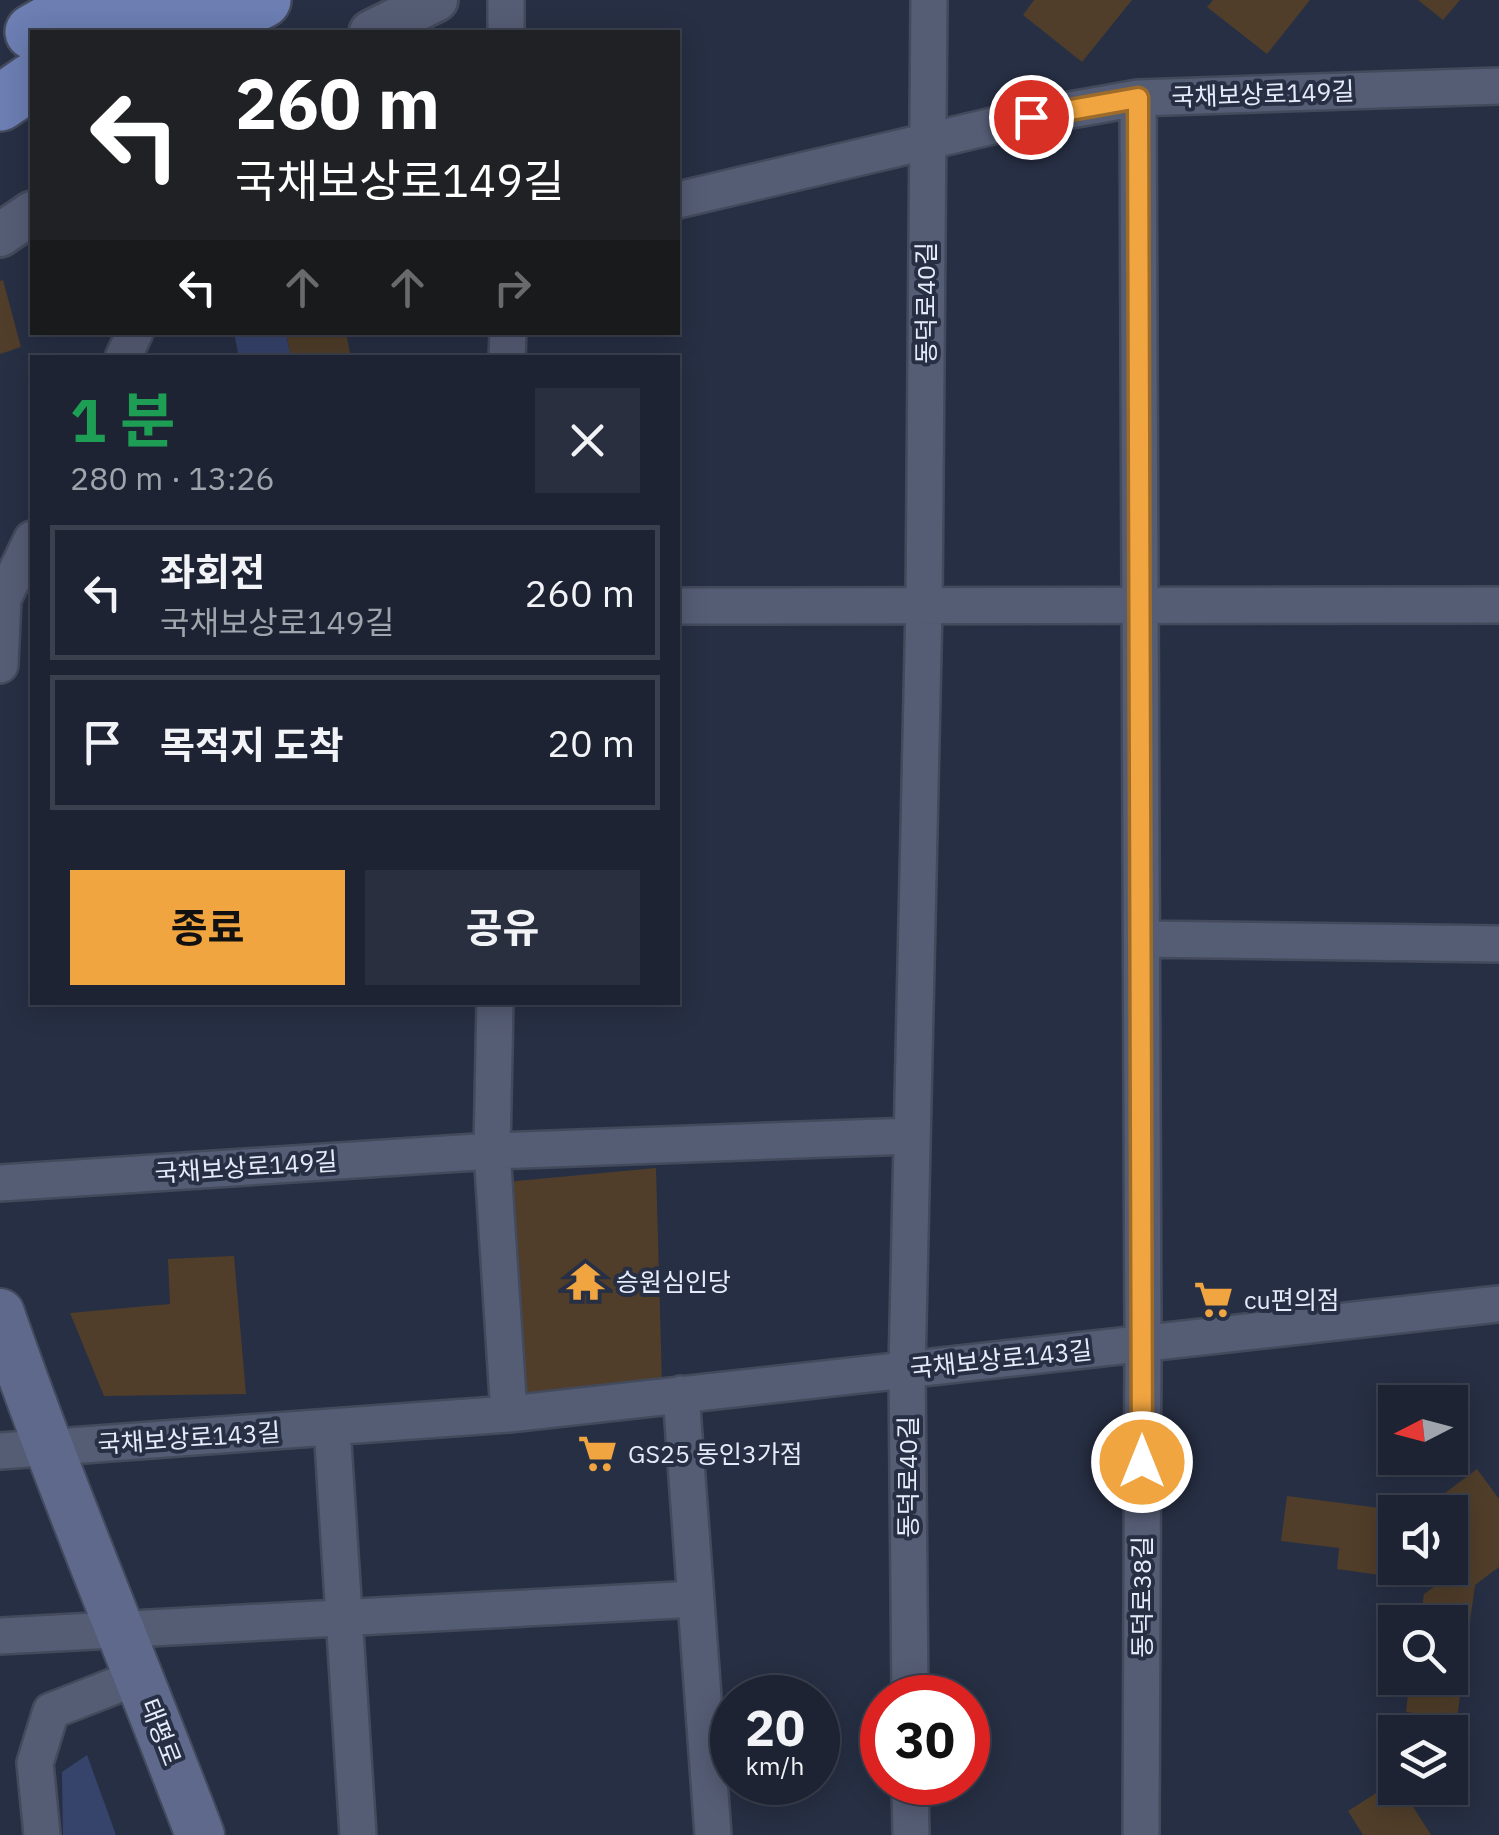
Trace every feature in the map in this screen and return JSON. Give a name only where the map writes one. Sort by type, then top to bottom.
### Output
[{"type":"highway","points":[[38,30],[90,0]]},
{"type":"highway","points":[[117,30],[178,0]]},
{"type":"highway","points":[[201,30],[263,0]]},
{"type":"highway","points":[[0,52],[30,35]]},
{"type":"highway","points":[[0,104],[30,82]]},
{"type":"highway","points":[[0,143],[30,126]]},
{"type":"main road","name":"태평로","points":[[0,1312],[47,1448],[200,1835]]},
{"type":"street","points":[[375,30],[436,0]]},
{"type":"street","points":[[506,0],[506,30]]},
{"type":"street","name":"동덕로40길","points":[[910,1675],[907,1369],[924,606],[928,0]]},
{"type":"street","name":"국채보상로149길","points":[[680,200],[1031,117],[1138,98],[1499,86]]},
{"type":"street","name":"동덕로38길","points":[[1138,98],[1141,1835]]},
{"type":"street","points":[[0,236],[30,214]]},
{"type":"street","points":[[0,665],[12,598],[30,545]]},
{"type":"street","points":[[680,606],[1499,605]]},
{"type":"street","points":[[1142,939],[1499,944]]},
{"type":"street","points":[[495,1005],[492,1151],[510,1414]]},
{"type":"street","points":[[492,1151],[912,1136]]},
{"type":"street","name":"국채보상로149길","points":[[0,1184],[492,1151]]},
{"type":"street","name":"국채보상로143길","points":[[47,1448],[510,1414],[1499,1304]]},
{"type":"street","points":[[681,1394],[713,1835]]},
{"type":"street","points":[[332,1427],[358,1835]]},
{"type":"street","points":[[0,1451],[47,1448]]},
{"type":"street","points":[[0,1636],[696,1599]]},
{"type":"street","points":[[42,1835],[35,1763],[51,1711],[140,1676]]},
{"type":"street","points":[[910,1805],[910,1835]]},
{"type":"shaded area","points":[[234,335],[286,335],[291,355],[239,355]]},
{"type":"shaded area","points":[[87,1755],[116,1835],[63,1835],[62,1772]]},
{"type":"building","points":[[1034,0],[1132,0],[1082,62],[1023,15]]},
{"type":"building","points":[[1213,0],[1310,0],[1267,54],[1207,7]]},
{"type":"building","points":[[1418,0],[1460,0],[1443,20]]},
{"type":"building","points":[[3,280],[21,347],[0,354],[0,281]]},
{"type":"building","points":[[287,335],[347,335],[350,355],[290,355]]},
{"type":"building","name":"승원심인당","points":[[656,1168],[662,1383],[522,1397],[506,1182]]},
{"type":"building","points":[[234,1256],[246,1394],[104,1396],[70,1313],[170,1304],[168,1259]]},
{"type":"building","points":[[1477,1469],[1499,1499],[1499,1567],[1475,1585],[1468,1637],[1468,1605],[1422,1605],[1424,1594],[1437,1585],[1468,1585],[1468,1495],[1442,1495]]},
{"type":"building","points":[[1287,1496],[1378,1508],[1378,1575],[1337,1569],[1339,1548],[1281,1541]]},
{"type":"building","points":[[1408,1695],[1460,1695],[1457,1715],[1406,1712]]},
{"type":"building","points":[[1378,1792],[1378,1805],[1412,1805],[1431,1835],[1363,1835],[1348,1811]]},
{"type":"place","name":"승원심인당","points":[[586,1282]]},
{"type":"place","name":"cu편의점","points":[[1214,1300]]},
{"type":"place","name":"GS25 동인3가점","points":[[598,1454]]},
{"type":"route","points":[[1031,117],[1138,98],[1142,1462]]}]
